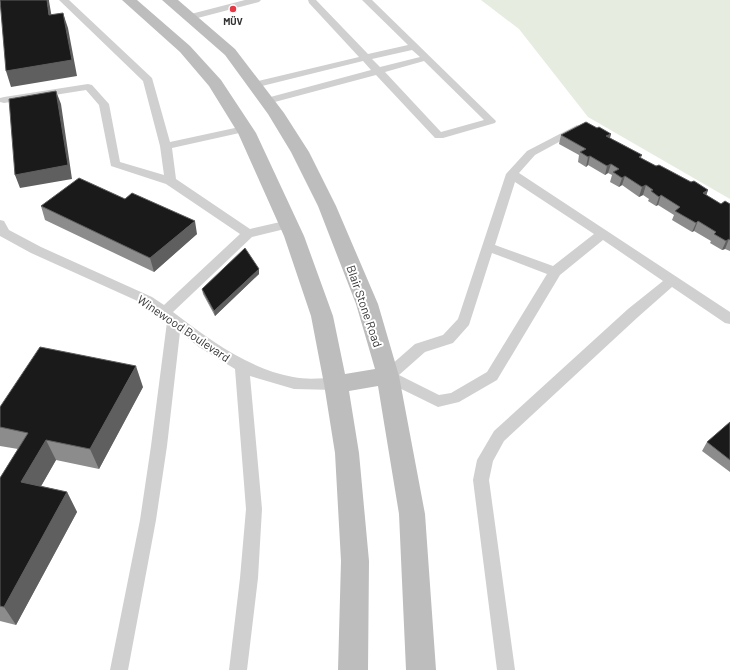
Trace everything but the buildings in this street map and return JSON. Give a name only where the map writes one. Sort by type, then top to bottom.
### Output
[{"type":"main road","name":"Blair Stone Road","points":[[129,0],[185,49],[215,83],[262,125],[300,152],[327,206],[367,304],[388,376],[412,514],[421,670]]},
{"type":"main road","name":"Blair Stone Road","points":[[169,0],[230,52],[267,100],[262,125],[289,224],[322,316],[336,384],[347,453],[355,561],[353,670]]},
{"type":"main road","points":[[336,384],[388,376]]},
{"type":"lane","points":[[190,17],[240,2],[256,0]]},
{"type":"lane","points":[[312,1],[439,136],[491,121],[367,0]]},
{"type":"lane","points":[[69,1],[148,80],[166,146],[170,181]]},
{"type":"lane","points":[[254,84],[415,46]]},
{"type":"lane","points":[[267,100],[426,58]]},
{"type":"lane","points":[[4,100],[88,87],[104,104],[115,164],[170,181],[248,234]]},
{"type":"lane","points":[[166,146],[262,125]]},
{"type":"lane","points":[[581,126],[531,153],[512,174],[464,321],[448,339],[420,348],[388,376],[438,401],[454,398],[492,376],[555,272],[602,234]]},
{"type":"lane","points":[[512,174],[730,319]]},
{"type":"lane","name":"Winewood Boulevard","points":[[0,224],[4,233],[36,250],[147,300],[204,343],[249,370],[294,383],[336,384]]},
{"type":"lane","points":[[119,670],[148,520],[159,446],[169,317],[248,234],[289,224]]},
{"type":"lane","points":[[488,247],[555,272]]},
{"type":"lane","points":[[506,670],[481,480],[485,460],[499,436],[633,313],[672,280]]},
{"type":"lane","points":[[238,670],[249,578],[254,509],[242,366]]},
{"type":"shaded area","points":[[481,0],[730,0],[730,199],[588,117],[519,29]]},
{"type":"place","name":"MÜV","points":[[233,9]]}]
